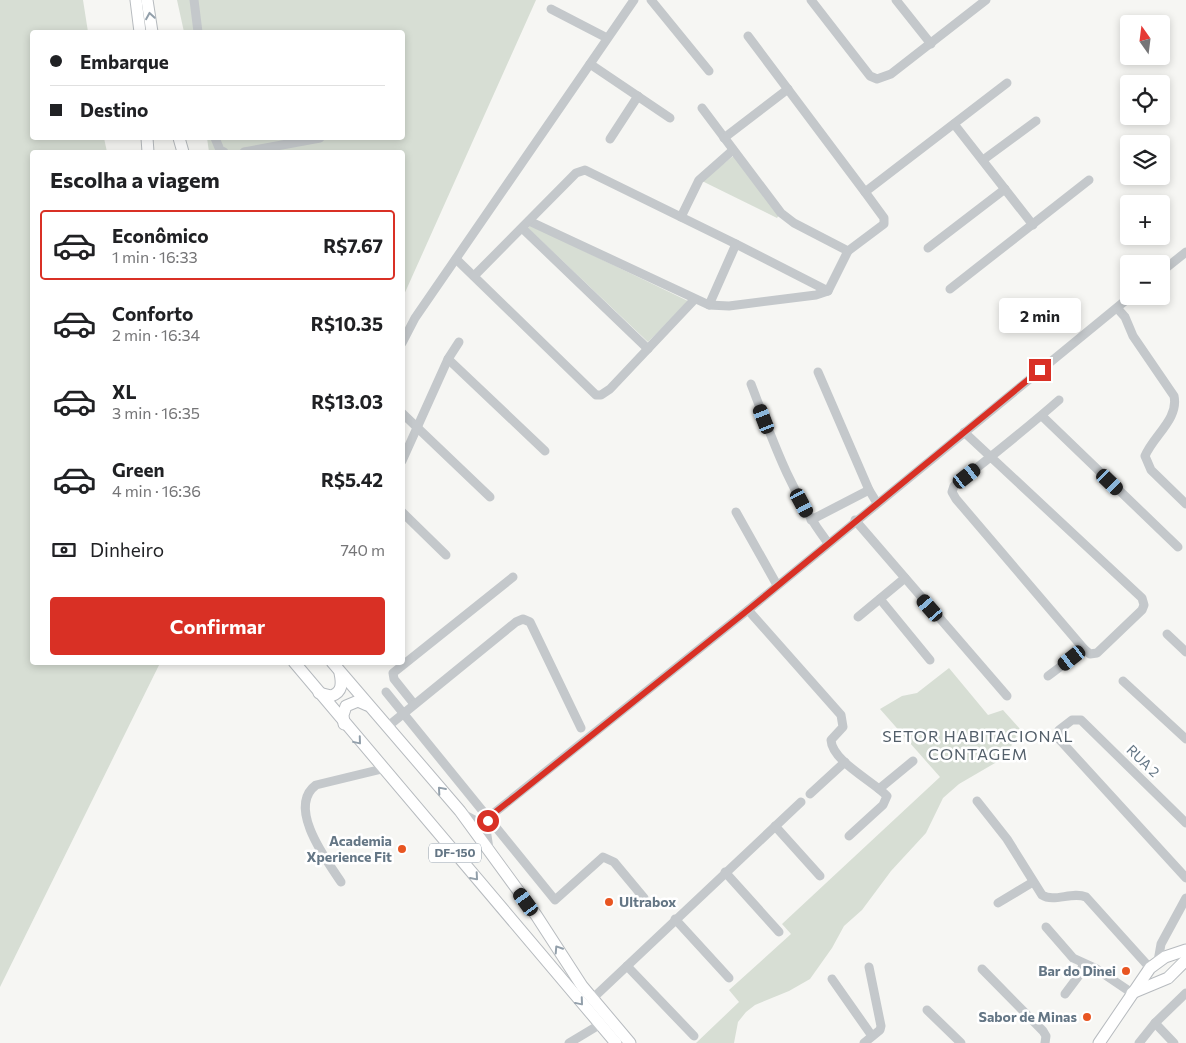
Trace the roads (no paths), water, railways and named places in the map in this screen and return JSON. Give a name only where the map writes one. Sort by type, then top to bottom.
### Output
[{"type":"main road","points":[[136,0],[140,30]]},
{"type":"main road","points":[[147,0],[152,30]]},
{"type":"main road","name":"DF-150","points":[[296,665],[382,769],[616,1043]]},
{"type":"main road","name":"DF-150","points":[[334,665],[460,811],[592,999],[630,1043]]},
{"type":"main road","points":[[319,693],[331,696],[338,692],[342,685],[340,673]]},
{"type":"main road","points":[[344,724],[342,715],[346,706],[358,701],[367,705]]},
{"type":"main road","points":[[1099,1043],[1132,993],[1152,967],[1171,955],[1186,950]]},
{"type":"main road","points":[[1132,993],[1160,982],[1182,964],[1171,955]]},
{"type":"main road","points":[[1152,967],[1151,980],[1160,982]]},
{"type":"street","points":[[194,0],[198,30]]},
{"type":"street","points":[[405,337],[415,318],[634,0]]},
{"type":"street","points":[[651,0],[709,70]]},
{"type":"street","points":[[811,0],[873,78],[891,74],[986,0]]},
{"type":"street","points":[[896,0],[930,44]]},
{"type":"street","points":[[550,9],[607,38]]},
{"type":"street","points":[[525,224],[709,306],[729,306],[816,295],[828,291],[848,251],[884,224],[884,218],[748,36]]},
{"type":"street","points":[[590,64],[670,118]]},
{"type":"street","points":[[865,192],[1007,83]]},
{"type":"street","points":[[724,138],[788,89]]},
{"type":"street","points":[[610,139],[638,96]]},
{"type":"street","points":[[702,108],[781,213],[794,223],[848,251]]},
{"type":"street","points":[[983,160],[1036,121]]},
{"type":"street","points":[[954,124],[1033,224]]},
{"type":"street","points":[[255,150],[309,140]]},
{"type":"street","points":[[681,217],[700,180],[733,150]]},
{"type":"street","points":[[474,276],[576,173],[585,170],[828,291]]},
{"type":"street","points":[[950,289],[1089,180]]},
{"type":"street","points":[[928,248],[1005,189]]},
{"type":"street","points":[[525,224],[648,349]]},
{"type":"street","points":[[709,306],[736,244]]},
{"type":"street","points":[[1170,265],[1186,252]]},
{"type":"street","points":[[456,259],[596,395],[601,395],[610,390],[694,300]]},
{"type":"street","points":[[460,811],[476,821],[489,817],[748,610],[855,520],[1120,305]]},
{"type":"street","points":[[1117,308],[1125,317],[1133,336],[1174,396],[1175,407],[1171,416],[1145,456],[1151,470],[1186,504]]},
{"type":"street","points":[[405,455],[448,359],[459,342]]},
{"type":"street","points":[[448,359],[545,450]]},
{"type":"street","points":[[818,372],[869,490],[877,503]]},
{"type":"street","points":[[751,384],[778,452],[811,520],[828,543]]},
{"type":"street","points":[[964,432],[992,456],[1144,602],[1142,610],[1097,653],[1090,654],[1084,648],[954,496],[954,486],[992,456],[1042,416],[1059,400]]},
{"type":"street","points":[[405,416],[490,497]]},
{"type":"street","points":[[1042,416],[1178,547]]},
{"type":"street","points":[[811,520],[869,490]]},
{"type":"street","points":[[736,512],[777,585]]},
{"type":"street","points":[[405,515],[446,555]]},
{"type":"street","points":[[855,520],[1006,696]]},
{"type":"street","points":[[405,663],[514,577]]},
{"type":"street","points":[[858,617],[905,578]]},
{"type":"street","points":[[880,599],[930,660]]},
{"type":"street","points":[[748,610],[841,715],[843,727],[833,736],[831,743],[845,762],[887,796],[886,801],[849,836]]},
{"type":"street","points":[[387,727],[516,622],[523,619],[530,622],[581,728]]},
{"type":"street","points":[[1167,634],[1186,652]]},
{"type":"street","points":[[1048,676],[1084,648]]},
{"type":"street","points":[[403,665],[393,673],[394,679],[414,704]]},
{"type":"street","points":[[1123,681],[1186,739]]},
{"type":"street","points":[[386,692],[555,900],[603,857],[614,862],[644,898]]},
{"type":"street","name":"RUA 2","points":[[1186,822],[1081,720],[1072,720],[1062,728],[1058,734],[1059,738],[1186,878]]},
{"type":"street","points":[[879,789],[913,761]]},
{"type":"street","points":[[810,794],[845,762]]},
{"type":"street","points":[[341,882],[313,837],[307,817],[307,797],[310,790],[316,786],[382,769]]},
{"type":"street","points":[[977,801],[1008,840],[1033,882],[1045,898],[1080,895],[1086,897],[1152,967],[1160,944],[1186,898]]},
{"type":"street","points":[[592,999],[801,802]]},
{"type":"street","points":[[489,817],[486,829],[489,850]]},
{"type":"street","points":[[776,826],[820,876]]},
{"type":"street","points":[[725,872],[779,932]]},
{"type":"street","points":[[998,903],[1033,882]]},
{"type":"street","points":[[675,919],[729,978]]},
{"type":"street","points":[[1046,927],[1073,958],[1095,968],[1132,993]]},
{"type":"street","points":[[1160,944],[1171,955]]},
{"type":"street","points":[[1064,994],[1080,974],[1083,964]]},
{"type":"street","points":[[627,966],[694,1036]]},
{"type":"street","points":[[864,1043],[880,1030],[882,1020],[869,968]]},
{"type":"street","points":[[982,968],[1043,1031],[1046,1036],[1045,1043]]},
{"type":"street","points":[[832,978],[872,1036]]},
{"type":"street","points":[[1139,1043],[1155,1023],[1186,993]]},
{"type":"street","points":[[927,1010],[960,1043]]},
{"type":"street","points":[[1155,1023],[1174,1043]]},
{"type":"street","points":[[569,1043],[599,1025]]},
{"type":"place","name":"Academia Xperience Fit","points":[[402,849]]},
{"type":"place","name":"Ultrabox","points":[[609,902]]},
{"type":"place","name":"Bar do Dinei","points":[[1126,971]]},
{"type":"place","name":"Sabor de Minas","points":[[1087,1017]]},
{"type":"district","name":"SETOR HABITACIONAL CONTAGEM","points":[[978,745]]}]
